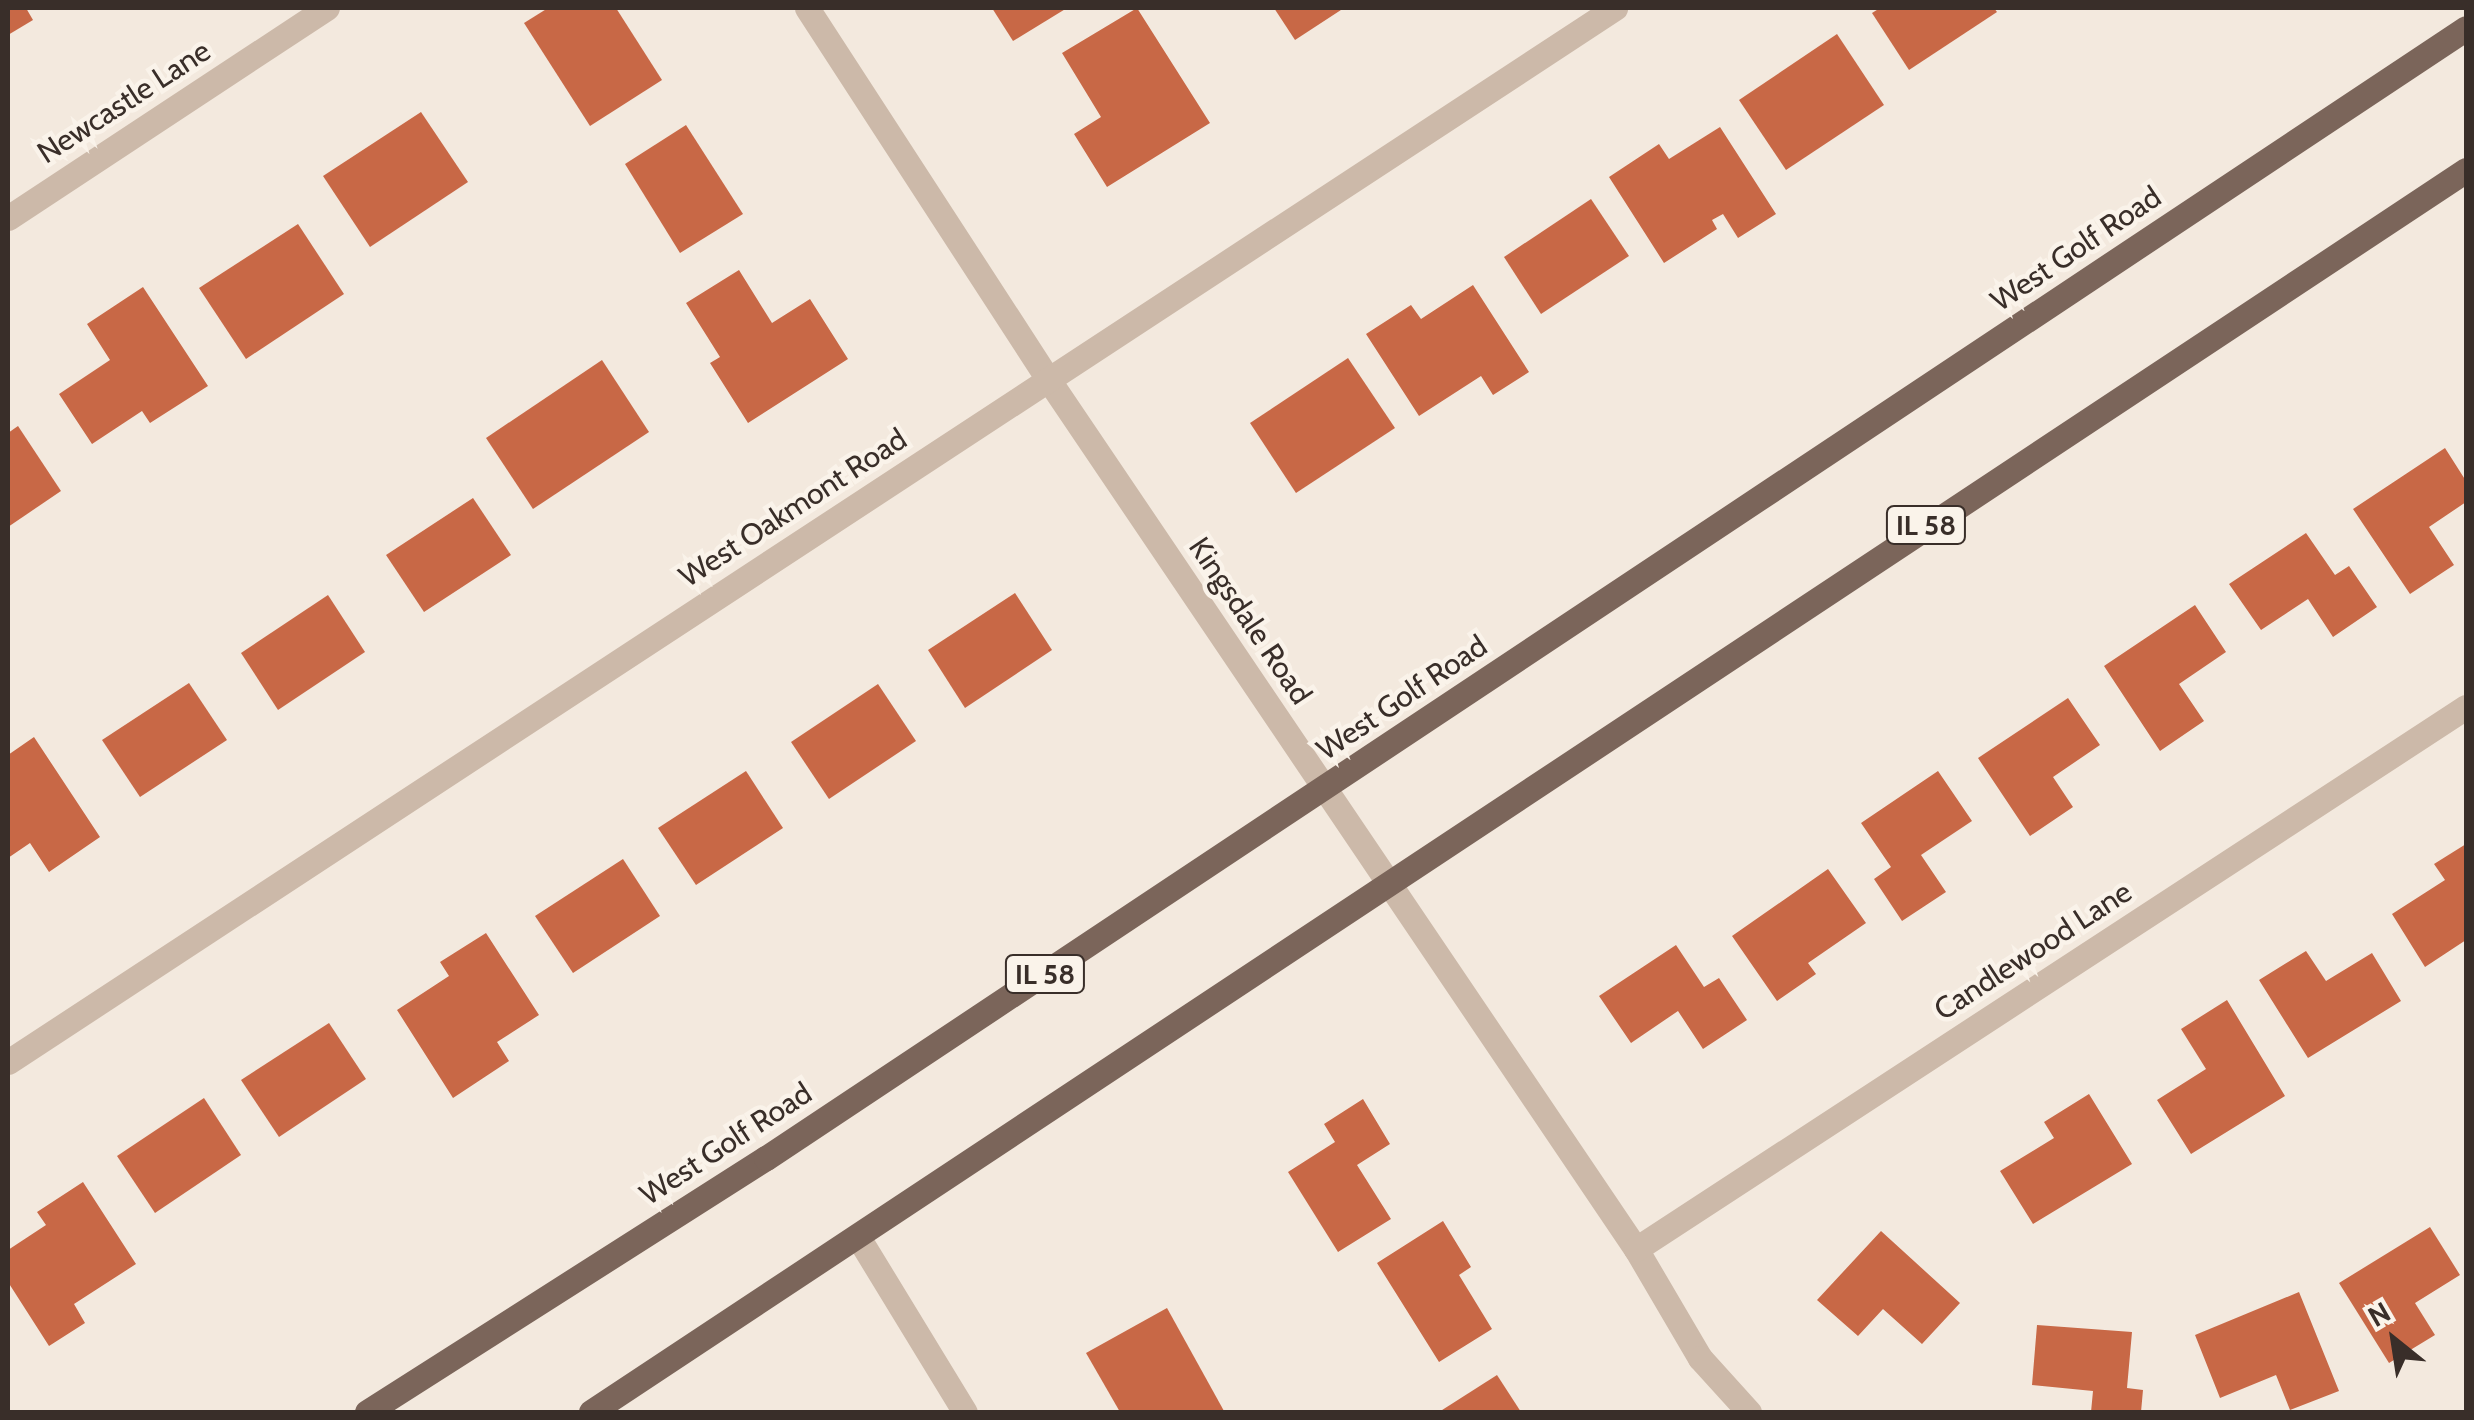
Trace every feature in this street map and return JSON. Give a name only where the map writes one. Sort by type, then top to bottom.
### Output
[{"type":"main road","name":"West Golf Road","points":[[367,1412],[1324,788],[2466,28]]},
{"type":"main road","name":"IL 58","points":[[591,1412],[858,1237],[1386,880],[2466,170]]},
{"type":"street","name":"Newcastle Lane","points":[[8,218],[327,8]]},
{"type":"street","name":"Kingsdale Road","points":[[806,8],[1048,379],[1636,1249],[1700,1358],[1749,1412]]},
{"type":"street","name":"West Oakmont Road","points":[[8,1062],[1615,8]]},
{"type":"street","name":"Candlewood Lane","points":[[1636,1249],[2466,707]]},
{"type":"street","points":[[858,1237],[965,1412]]},
{"type":"building","points":[[8,8],[26,8],[33,20],[8,35]]},
{"type":"building","points":[[548,8],[616,8],[662,80],[590,126],[524,23]]},
{"type":"building","points":[[992,8],[1067,8],[1013,41]]},
{"type":"building","points":[[1137,8],[1210,123],[1107,187],[1074,134],[1101,117],[1062,53]]},
{"type":"building","points":[[1274,8],[1344,8],[1295,40]]},
{"type":"building","points":[[1880,8],[1994,8],[1997,12],[1909,70],[1872,13]]},
{"type":"building","points":[[1837,34],[1884,105],[1786,170],[1739,100]]},
{"type":"building","points":[[421,112],[468,182],[370,247],[323,176]]},
{"type":"building","points":[[686,125],[743,214],[680,253],[625,164]]},
{"type":"building","points":[[1720,127],[1776,214],[1738,238],[1723,214],[1712,220],[1717,229],[1664,263],[1609,177],[1659,144],[1669,159]]},
{"type":"building","points":[[1591,199],[1629,256],[1541,314],[1504,257]]},
{"type":"building","points":[[298,224],[344,294],[246,359],[199,288]]},
{"type":"building","points":[[739,270],[772,323],[810,299],[848,359],[748,423],[710,363],[720,357],[686,303]]},
{"type":"building","points":[[1473,285],[1529,372],[1493,395],[1481,376],[1419,416],[1366,334],[1411,305],[1421,319]]},
{"type":"building","points":[[143,287],[208,386],[150,423],[142,411],[92,444],[59,394],[110,360],[87,324]]},
{"type":"building","points":[[1348,358],[1395,428],[1296,493],[1250,423]]},
{"type":"building","points":[[602,360],[649,432],[533,509],[486,438]]},
{"type":"building","points":[[18,426],[61,491],[8,527],[8,433]]},
{"type":"building","points":[[2445,448],[2466,481],[2466,502],[2429,527],[2454,565],[2410,594],[2353,509]]},
{"type":"building","points":[[473,498],[511,555],[424,612],[386,555]]},
{"type":"building","points":[[2306,533],[2335,575],[2349,566],[2377,607],[2333,637],[2308,599],[2261,630],[2229,584]]},
{"type":"building","points":[[1015,593],[1052,650],[965,708],[928,650]]},
{"type":"building","points":[[328,595],[365,652],[278,710],[241,653]]},
{"type":"building","points":[[2195,605],[2226,652],[2179,684],[2204,721],[2160,751],[2104,666]]},
{"type":"building","points":[[189,683],[227,740],[140,797],[102,740]]},
{"type":"building","points":[[878,684],[916,741],[829,799],[791,742]]},
{"type":"building","points":[[2068,698],[2100,745],[2053,777],[2073,807],[2030,836],[1978,758]]},
{"type":"building","points":[[34,737],[100,837],[49,872],[30,843],[8,858],[8,755]]},
{"type":"building","points":[[746,771],[783,828],[696,885],[658,828]]},
{"type":"building","points":[[1938,771],[1972,821],[1921,855],[1946,892],[1902,921],[1874,879],[1891,867],[1861,823]]},
{"type":"building","points":[[2466,844],[2466,940],[2425,967],[2392,914],[2445,880],[2434,864]]},
{"type":"building","points":[[623,859],[660,916],[573,973],[535,916]]},
{"type":"building","points":[[1828,869],[1866,923],[1808,963],[1816,974],[1777,1001],[1732,936]]},
{"type":"building","points":[[486,933],[539,1015],[497,1042],[509,1061],[453,1098],[397,1010],[449,976],[440,962]]},
{"type":"building","points":[[1676,945],[1704,987],[1719,978],[1747,1020],[1703,1049],[1678,1011],[1631,1043],[1599,996]]},
{"type":"building","points":[[2306,951],[2326,981],[2372,953],[2401,1001],[2308,1058],[2259,980]]},
{"type":"building","points":[[2227,1000],[2285,1096],[2191,1154],[2157,1100],[2206,1069],[2181,1029]]},
{"type":"building","points":[[329,1023],[366,1079],[279,1137],[241,1080]]},
{"type":"building","points":[[2089,1094],[2132,1164],[2033,1224],[2000,1171],[2054,1138],[2044,1122]]},
{"type":"building","points":[[204,1098],[241,1155],[155,1213],[117,1156]]},
{"type":"building","points":[[1363,1099],[1390,1144],[1357,1165],[1391,1219],[1338,1252],[1288,1172],[1335,1142],[1324,1124]]},
{"type":"building","points":[[83,1182],[136,1264],[74,1304],[85,1323],[49,1346],[8,1282],[8,1250],[46,1225],[37,1212]]},
{"type":"building","points":[[1443,1221],[1471,1267],[1459,1275],[1492,1329],[1439,1362],[1377,1263]]},
{"type":"building","points":[[2430,1227],[2460,1275],[2415,1303],[2435,1335],[2389,1363],[2339,1283]]},
{"type":"building","points":[[1881,1231],[1960,1303],[1922,1344],[1883,1309],[1858,1336],[1817,1300]]},
{"type":"building","points":[[2299,1292],[2339,1391],[2290,1410],[2276,1375],[2220,1398],[2195,1335]]},
{"type":"building","points":[[1167,1308],[1224,1411],[1120,1412],[1086,1353]]},
{"type":"building","points":[[2037,1325],[2132,1332],[2127,1388],[2143,1390],[2141,1412],[2091,1412],[2093,1391],[2032,1385]]},
{"type":"building","points":[[1497,1375],[1521,1412],[1439,1412]]}]
